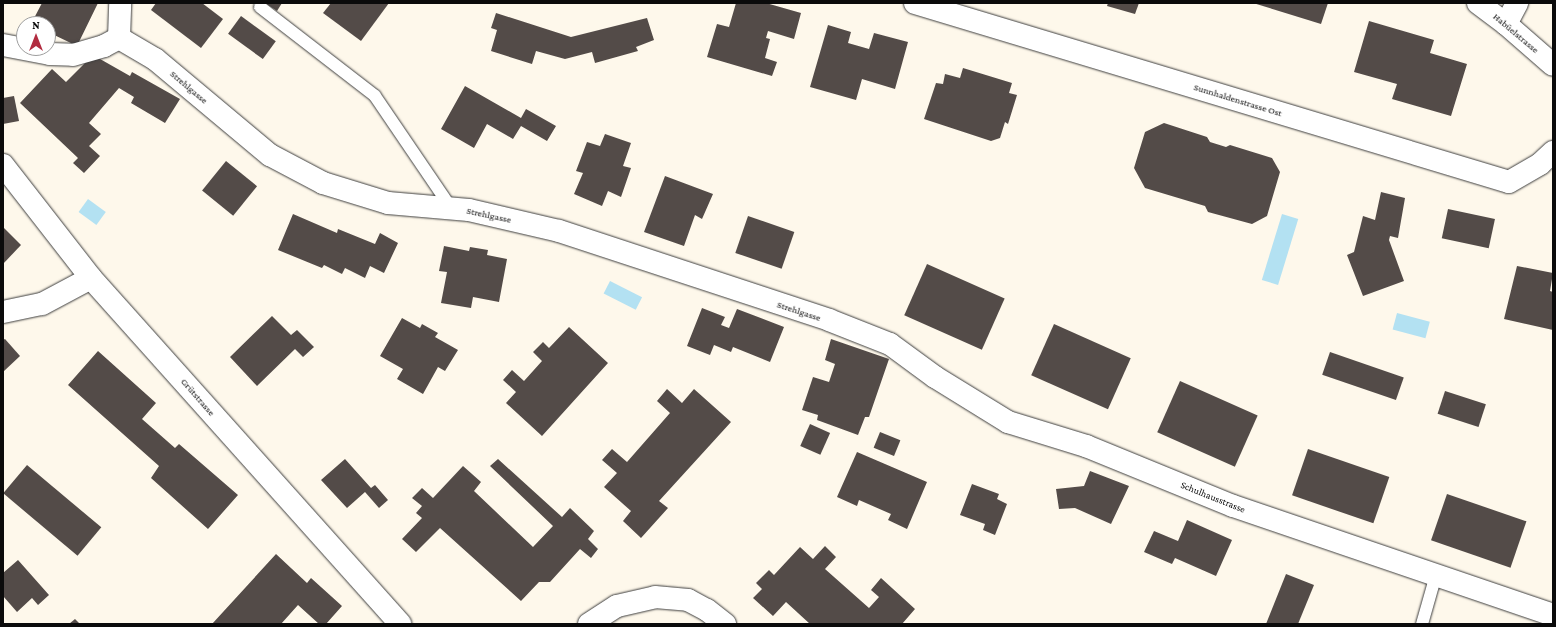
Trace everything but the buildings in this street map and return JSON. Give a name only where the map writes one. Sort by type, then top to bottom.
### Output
[{"type":"street","points":[[3,45],[50,54],[73,55],[104,46],[119,38],[120,3]]},
{"type":"street","name":"Sunnhaldenstrasse Ost","points":[[915,3],[1509,182],[1540,164],[1553,152]]},
{"type":"street","name":"Habüelstrasse","points":[[1478,3],[1506,24],[1553,65]]},
{"type":"street","points":[[1506,24],[1517,3]]},
{"type":"street","name":"Strehlgasse","points":[[119,38],[154,59],[270,155],[323,183],[388,203],[451,208],[559,230],[829,320],[890,344]]},
{"type":"street","name":"Grütstrasse","points":[[3,165],[90,278],[400,624]]},
{"type":"street","points":[[3,312],[42,304],[90,278]]},
{"type":"street","name":"Schulhausstrasse","points":[[890,344],[935,377],[1008,422],[1086,446],[1233,506],[1553,615]]},
{"type":"street","points":[[589,624],[617,606],[655,597],[688,600],[707,610],[725,624]]},
{"type":"lane","points":[[260,7],[375,96],[451,208]]},
{"type":"lane","points":[[1422,624],[1436,575]]},
{"type":"water","points":[[88,199],[106,212],[96,225],[79,212]]},
{"type":"water","points":[[1282,214],[1298,219],[1278,285],[1262,280]]},
{"type":"water","points":[[610,281],[642,297],[636,310],[604,293]]},
{"type":"water","points":[[1397,313],[1430,322],[1425,338],[1393,329]]}]
